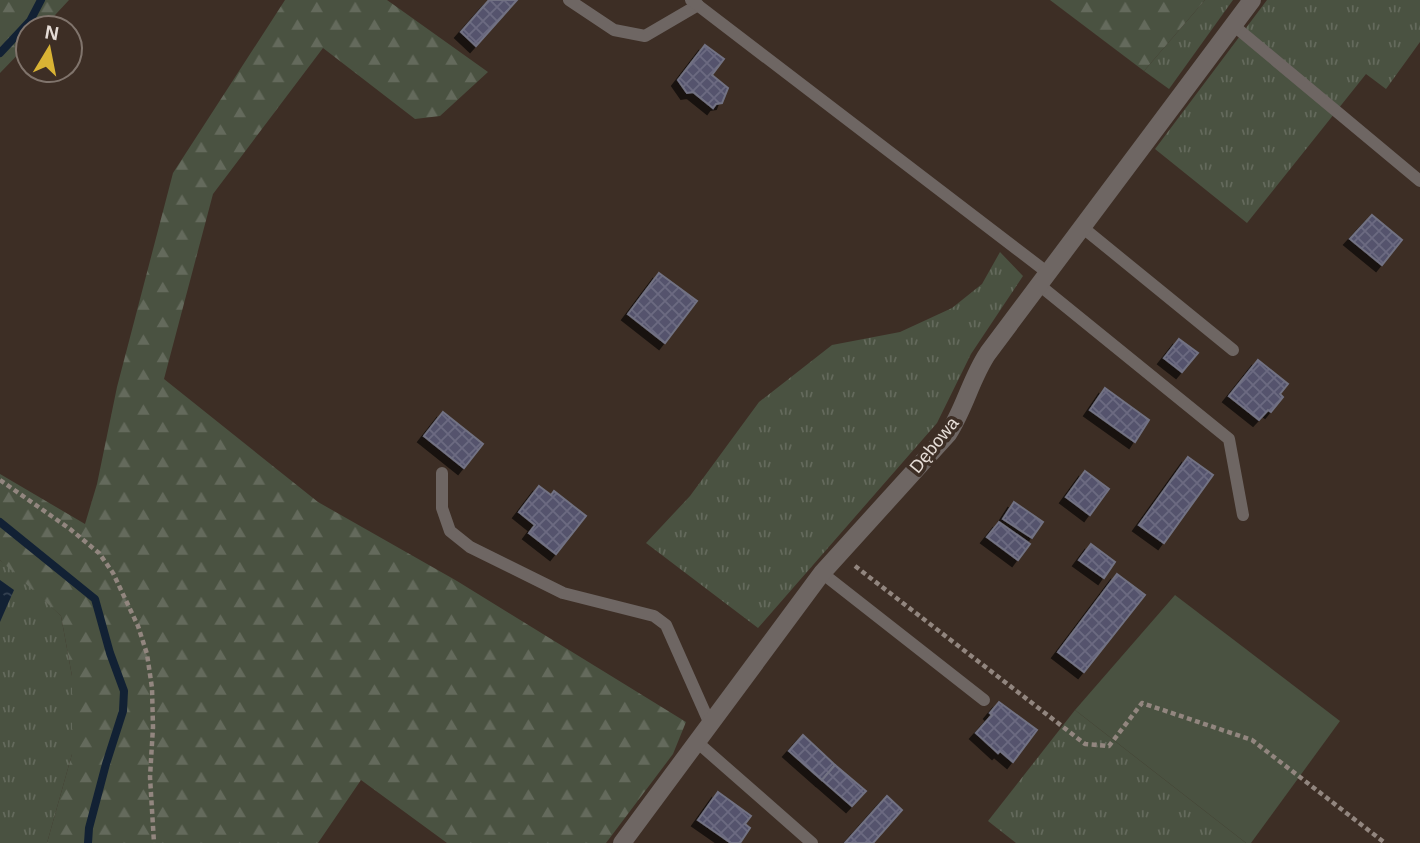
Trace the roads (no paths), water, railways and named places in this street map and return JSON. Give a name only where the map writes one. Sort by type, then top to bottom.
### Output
[{"type":"street","name":"Dębowa","points":[[622,843],[822,573],[948,433],[957,420],[977,370],[1252,0]]},
{"type":"lane","points":[[569,0],[614,30],[645,36],[694,2],[1043,278],[1229,439],[1243,516]]},
{"type":"lane","points":[[1233,25],[1420,181]]},
{"type":"lane","points":[[1082,226],[1233,350]]},
{"type":"lane","points":[[442,473],[442,508],[450,531],[470,547],[563,593],[654,616],[666,625],[710,724]]},
{"type":"lane","points":[[822,573],[984,700]]},
{"type":"lane","points":[[697,742],[812,843]]},
{"type":"water","points":[[0,580],[14,590],[0,622]]},
{"type":"waterway","points":[[0,53],[30,21],[41,0]]},
{"type":"waterway","points":[[0,522],[95,599],[124,691],[123,711],[89,828],[88,843]]}]
